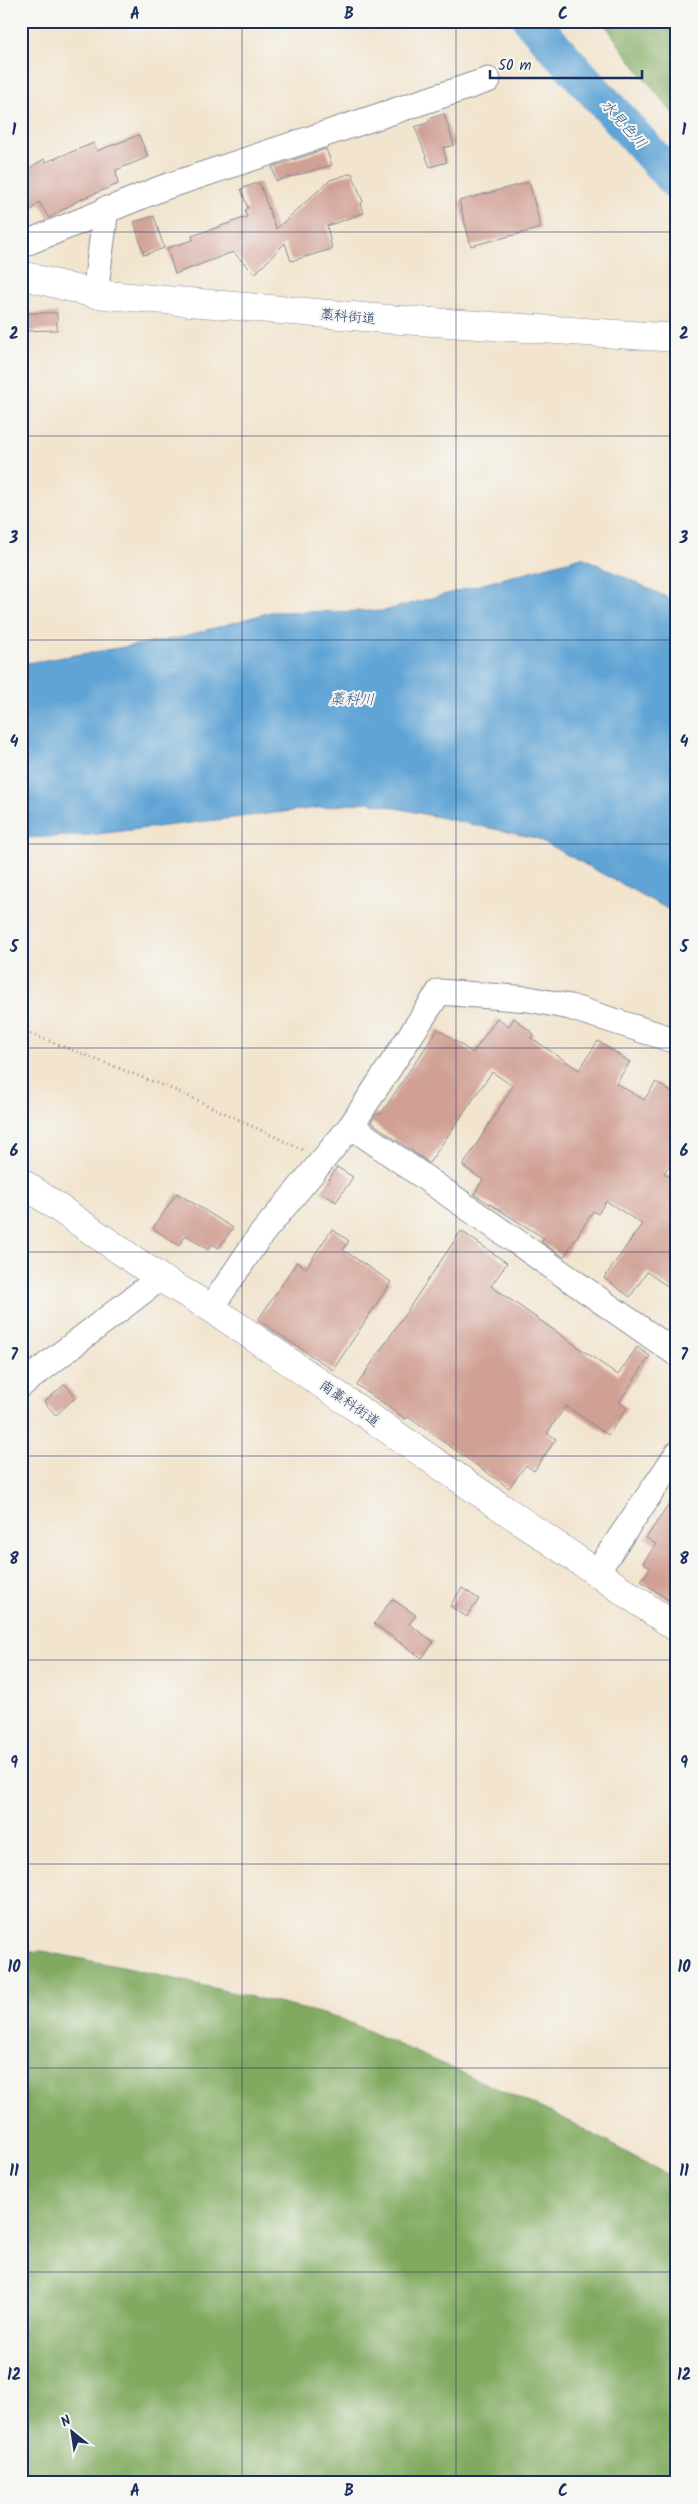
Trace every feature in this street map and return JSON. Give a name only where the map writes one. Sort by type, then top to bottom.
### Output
[{"type":"main road","name":"藁科街道","points":[[21,275],[95,294],[387,319],[677,338]]},
{"type":"main road","name":"南藁科街道","points":[[21,1182],[160,1278],[211,1308],[677,1628]]},
{"type":"street","points":[[21,246],[106,209],[162,188],[488,80]]},
{"type":"street","points":[[95,294],[106,209]]},
{"type":"street","points":[[211,1308],[259,1237],[351,1126],[439,992],[529,998],[570,1007],[677,1041]]},
{"type":"street","points":[[351,1126],[677,1354]]},
{"type":"street","points":[[21,1385],[160,1278]]},
{"type":"street","points":[[596,1573],[677,1454]]},
{"type":"path","points":[[21,1030],[182,1093],[323,1160]]},
{"type":"green space","points":[[603,21],[677,21],[677,119],[623,51]]},
{"type":"green space","points":[[42,1951],[132,1969],[337,2017],[563,2118],[677,2180],[677,2483],[21,2483],[21,1952]]},
{"type":"water","name":"藁科川","points":[[582,557],[677,602],[677,914],[536,838],[368,802],[89,835],[21,838],[21,664],[179,638],[271,612],[384,611]]},
{"type":"building","points":[[444,114],[454,145],[443,148],[447,162],[430,167],[415,127],[430,122],[428,119]]},
{"type":"building","points":[[139,135],[148,157],[116,170],[118,184],[79,200],[49,218],[39,202],[21,221],[21,173],[44,159],[46,162],[94,143],[97,151]]},
{"type":"building","points":[[326,149],[332,165],[276,181],[272,167]]},
{"type":"building","points":[[352,173],[363,202],[361,203],[364,213],[327,226],[332,249],[291,261],[285,243],[255,274],[233,252],[175,274],[167,248],[193,240],[192,236],[247,217],[245,210],[248,208],[241,189],[259,182],[276,229],[330,180]]},
{"type":"building","points":[[529,182],[541,228],[471,246],[459,201]]},
{"type":"building","points":[[154,216],[164,248],[144,255],[134,222]]},
{"type":"building","points":[[21,313],[57,313],[57,330],[21,331]]},
{"type":"building","points":[[497,1018],[509,1026],[514,1018],[534,1034],[531,1038],[579,1070],[598,1041],[630,1062],[616,1083],[644,1100],[656,1082],[677,1096],[677,1154],[664,1173],[677,1182],[677,1293],[647,1272],[630,1297],[604,1278],[642,1224],[606,1201],[598,1214],[593,1211],[564,1257],[541,1242],[544,1238],[474,1194],[483,1180],[463,1166],[513,1086],[492,1072],[429,1163],[371,1122],[377,1113],[380,1115],[438,1029],[473,1053]]},
{"type":"building","points":[[337,1167],[353,1177],[336,1202],[321,1192]]},
{"type":"building","points":[[177,1193],[233,1228],[219,1248],[212,1244],[208,1250],[186,1235],[179,1246],[153,1228]]},
{"type":"building","points":[[332,1229],[349,1241],[343,1250],[391,1282],[333,1370],[258,1320],[297,1262],[306,1268]]},
{"type":"building","points":[[461,1231],[507,1263],[491,1286],[618,1375],[637,1347],[650,1356],[619,1402],[627,1408],[608,1435],[566,1406],[547,1433],[556,1439],[534,1471],[526,1465],[509,1488],[408,1417],[406,1419],[357,1385]]},
{"type":"building","points":[[65,1384],[76,1397],[56,1415],[44,1402]]},
{"type":"building","points":[[677,1493],[677,1606],[641,1581],[650,1568],[643,1563],[656,1544],[646,1538]]},
{"type":"building","points":[[462,1588],[479,1599],[467,1617],[450,1606]]},
{"type":"building","points":[[392,1599],[416,1615],[409,1624],[434,1642],[422,1658],[374,1624]]},
{"type":"waterway","name":"水見色川","points":[[531,21],[677,183]]}]
